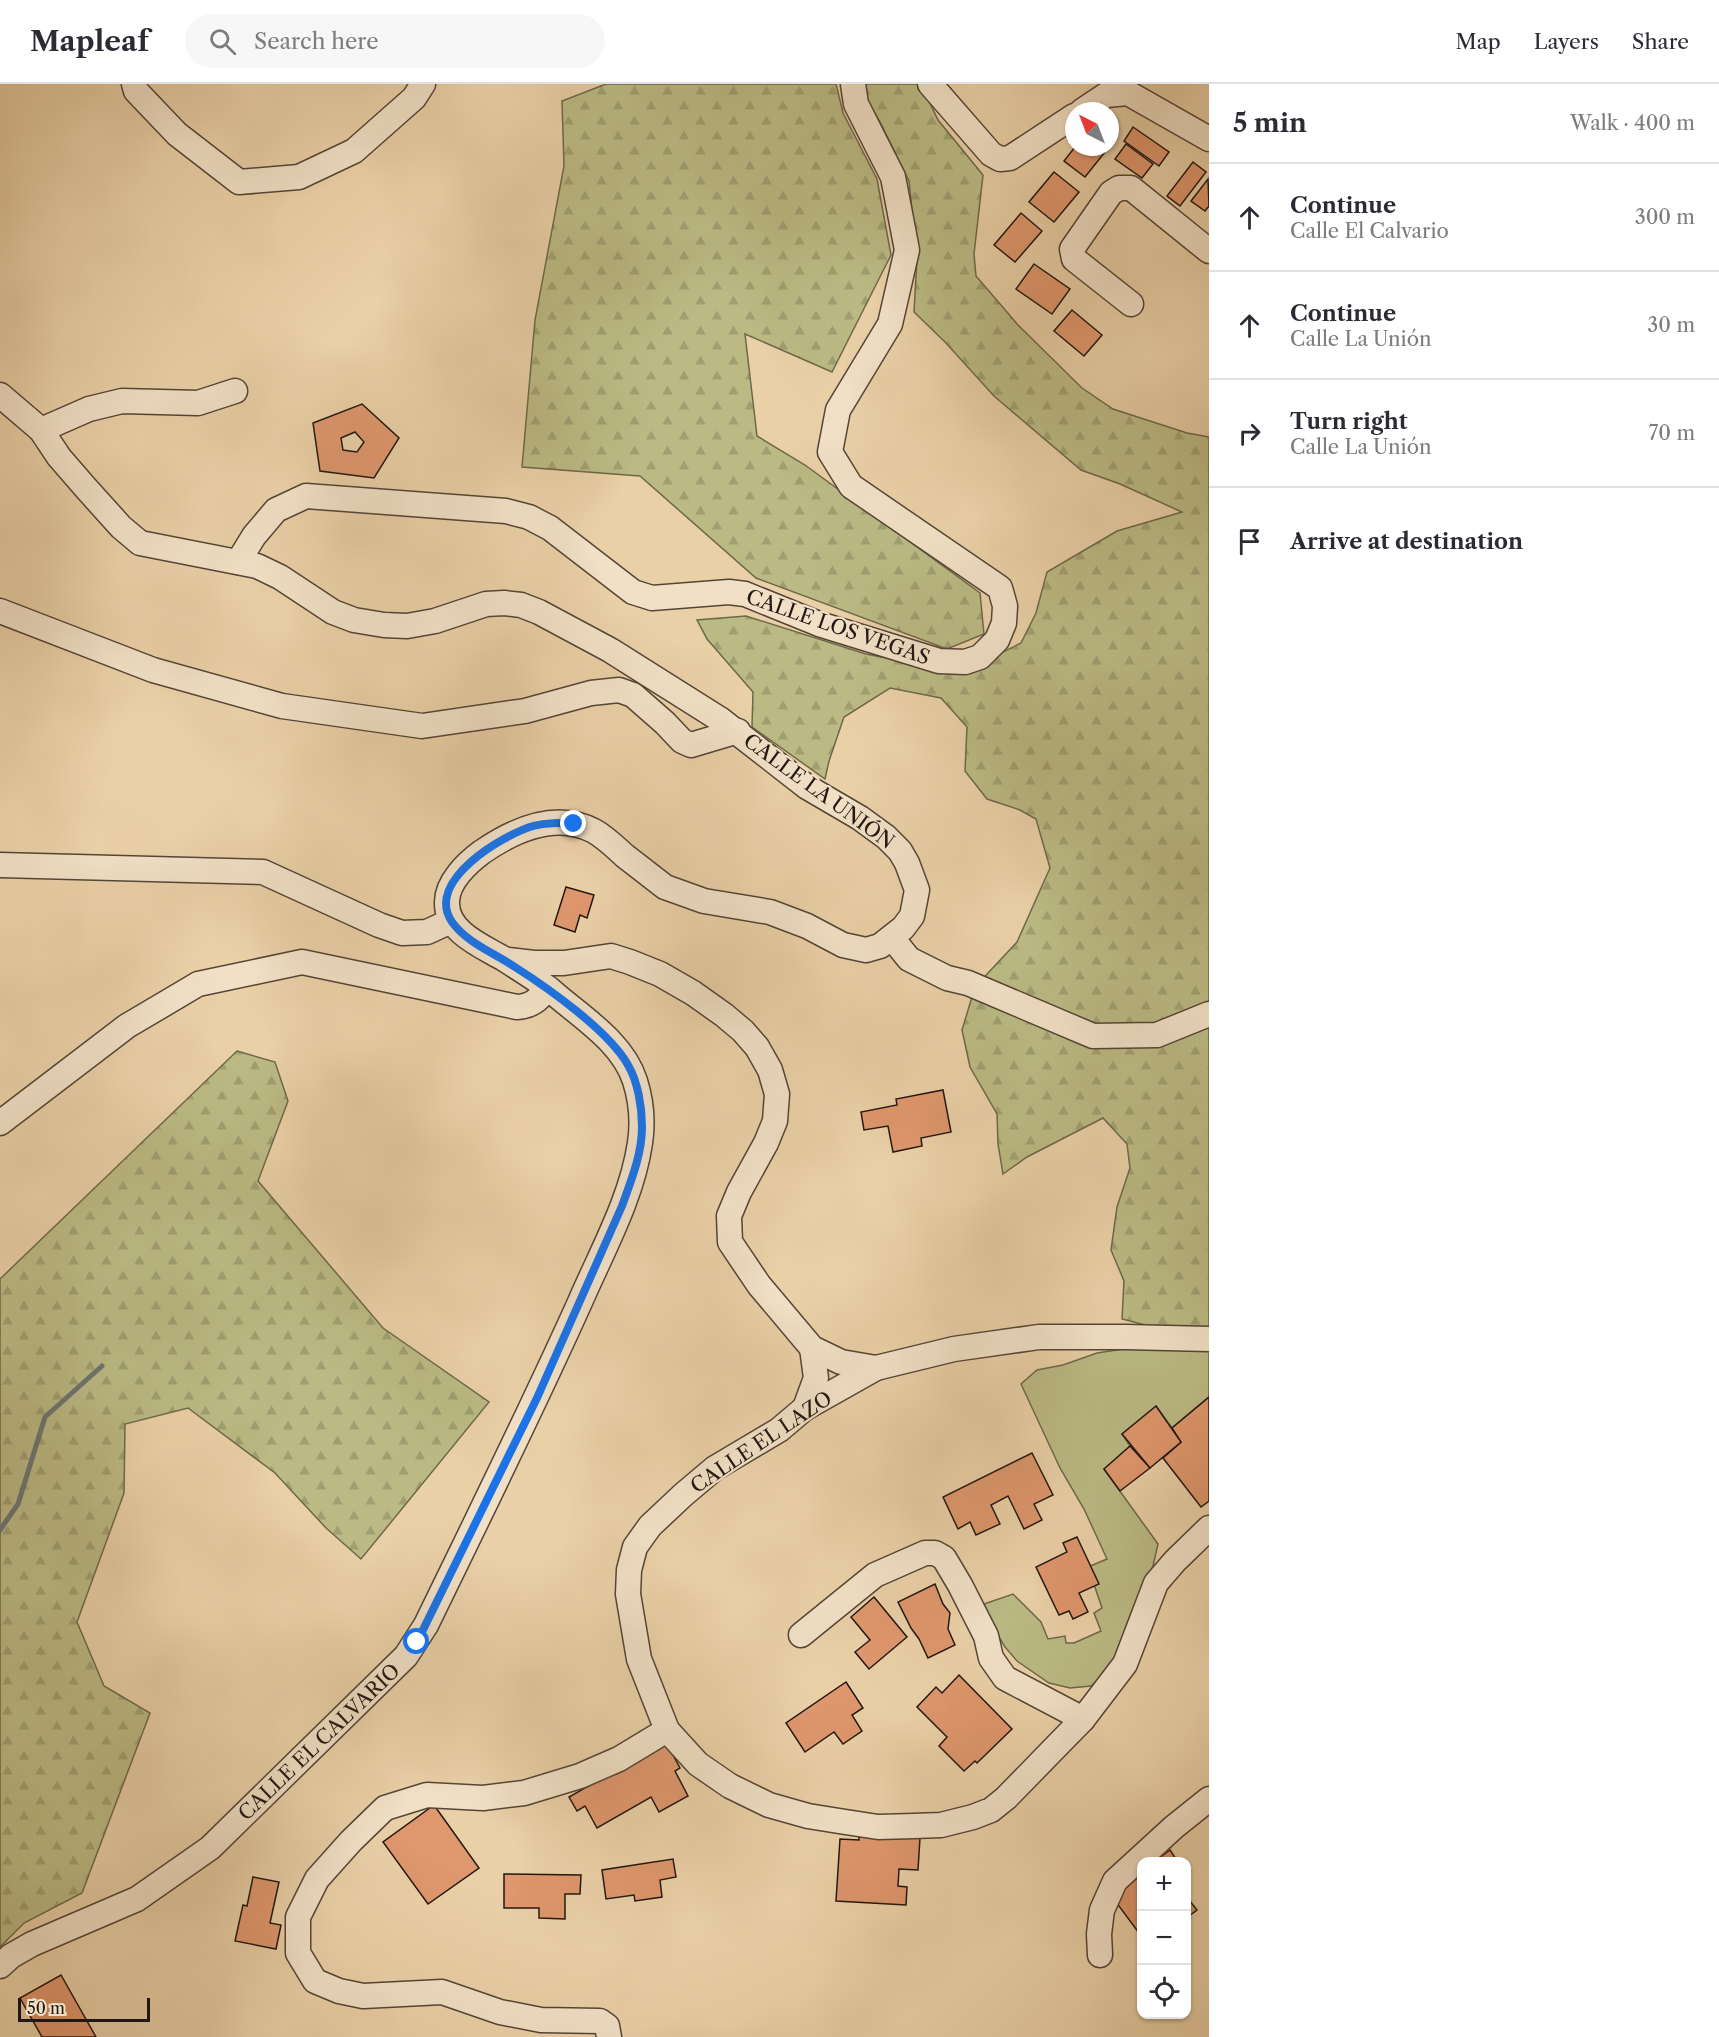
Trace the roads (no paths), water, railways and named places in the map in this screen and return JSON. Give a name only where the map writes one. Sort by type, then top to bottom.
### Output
[{"type":"street","points":[[134,84],[136,91],[177,134],[238,182],[299,177],[354,151],[414,98],[423,84]]},
{"type":"street","name":"CALLE LOS VEGAS","points":[[238,562],[254,536],[276,510],[306,496],[506,511],[529,517],[550,528],[615,580],[633,592],[652,598],[729,592],[746,594],[819,624],[939,661],[965,662],[980,657],[997,640],[1004,623],[1005,606],[1000,588],[851,486],[830,452],[838,410],[890,324],[907,250],[893,177],[856,104],[853,84]]},
{"type":"street","points":[[930,84],[991,154],[1000,159],[1010,158],[1065,122]]},
{"type":"street","points":[[1096,102],[1106,95],[1128,93],[1209,139]]},
{"type":"street","points":[[1131,304],[1074,259],[1072,254],[1072,249],[1111,193],[1119,188],[1131,188],[1209,251]]},
{"type":"street","points":[[41,430],[89,409],[122,401],[198,403],[235,391]]},
{"type":"street","name":"CALLE LA UNIÓN","points":[[0,395],[41,430],[85,487],[121,527],[140,543],[258,566],[280,577],[333,612],[354,620],[407,626],[435,621],[486,604],[504,603],[539,612],[610,650],[738,731],[807,787],[871,826],[900,851],[914,877],[917,890],[912,916],[892,938],[880,946],[866,950],[855,949],[807,926],[770,912],[688,897],[665,887],[596,832],[574,824],[553,823],[532,826],[513,834],[471,861],[455,880],[450,890],[447,900],[451,921]]},
{"type":"street","points":[[0,611],[153,670],[282,706],[423,726],[525,711],[591,693],[619,690],[633,695],[665,723],[681,741],[691,745],[738,731]]},
{"type":"street","points":[[0,865],[263,872],[379,926],[402,933],[427,932],[451,921],[468,938],[502,958],[518,962],[564,963],[611,956],[660,974],[693,993],[743,1031],[757,1047],[770,1070],[777,1094],[775,1121],[729,1216],[730,1242],[759,1285],[812,1348],[841,1362],[876,1368],[954,1349],[1039,1337],[1126,1336],[1209,1339]]},
{"type":"street","points":[[892,938],[909,959],[947,978],[968,983],[1093,1036],[1157,1035],[1209,1014]]},
{"type":"street","name":"CALLE EL CALVARIO","points":[[0,1966],[11,1956],[32,1944],[137,1899],[210,1848],[391,1672],[406,1656],[426,1625],[537,1398],[588,1285],[632,1178],[642,1126],[639,1099],[629,1067],[621,1054],[605,1037],[548,988],[502,958]]},
{"type":"street","points":[[0,1123],[127,1026],[198,984],[302,962],[317,973],[528,1007],[536,1002],[548,988],[548,979],[553,970],[564,963]]},
{"type":"street","points":[[805,1408],[816,1378],[812,1348]]},
{"type":"street","name":"CALLE EL LAZO","points":[[876,1368],[805,1408],[779,1430],[715,1468],[650,1526],[635,1547],[629,1570],[628,1594],[639,1659],[667,1730],[698,1764],[730,1786],[769,1805],[808,1816],[878,1827],[940,1825],[992,1810],[1083,1719],[1125,1664],[1156,1583],[1209,1528]]},
{"type":"street","points":[[801,1635],[875,1575],[925,1553],[935,1553],[944,1558],[960,1585],[986,1636],[991,1658],[1005,1678],[1083,1719]]},
{"type":"street","points":[[609,2037],[607,2026],[600,2021],[542,2020],[500,2012],[442,1992],[363,1996],[339,1991],[315,1981],[298,1953],[297,1917],[317,1879],[385,1808],[428,1795],[483,1798],[545,1787],[580,1776],[619,1759],[667,1730]]},
{"type":"street","points":[[1100,1955],[1102,1910],[1115,1881],[1174,1827],[1209,1799]]},
{"type":"waterway","points":[[0,1530],[18,1504],[45,1417],[102,1366]]}]
